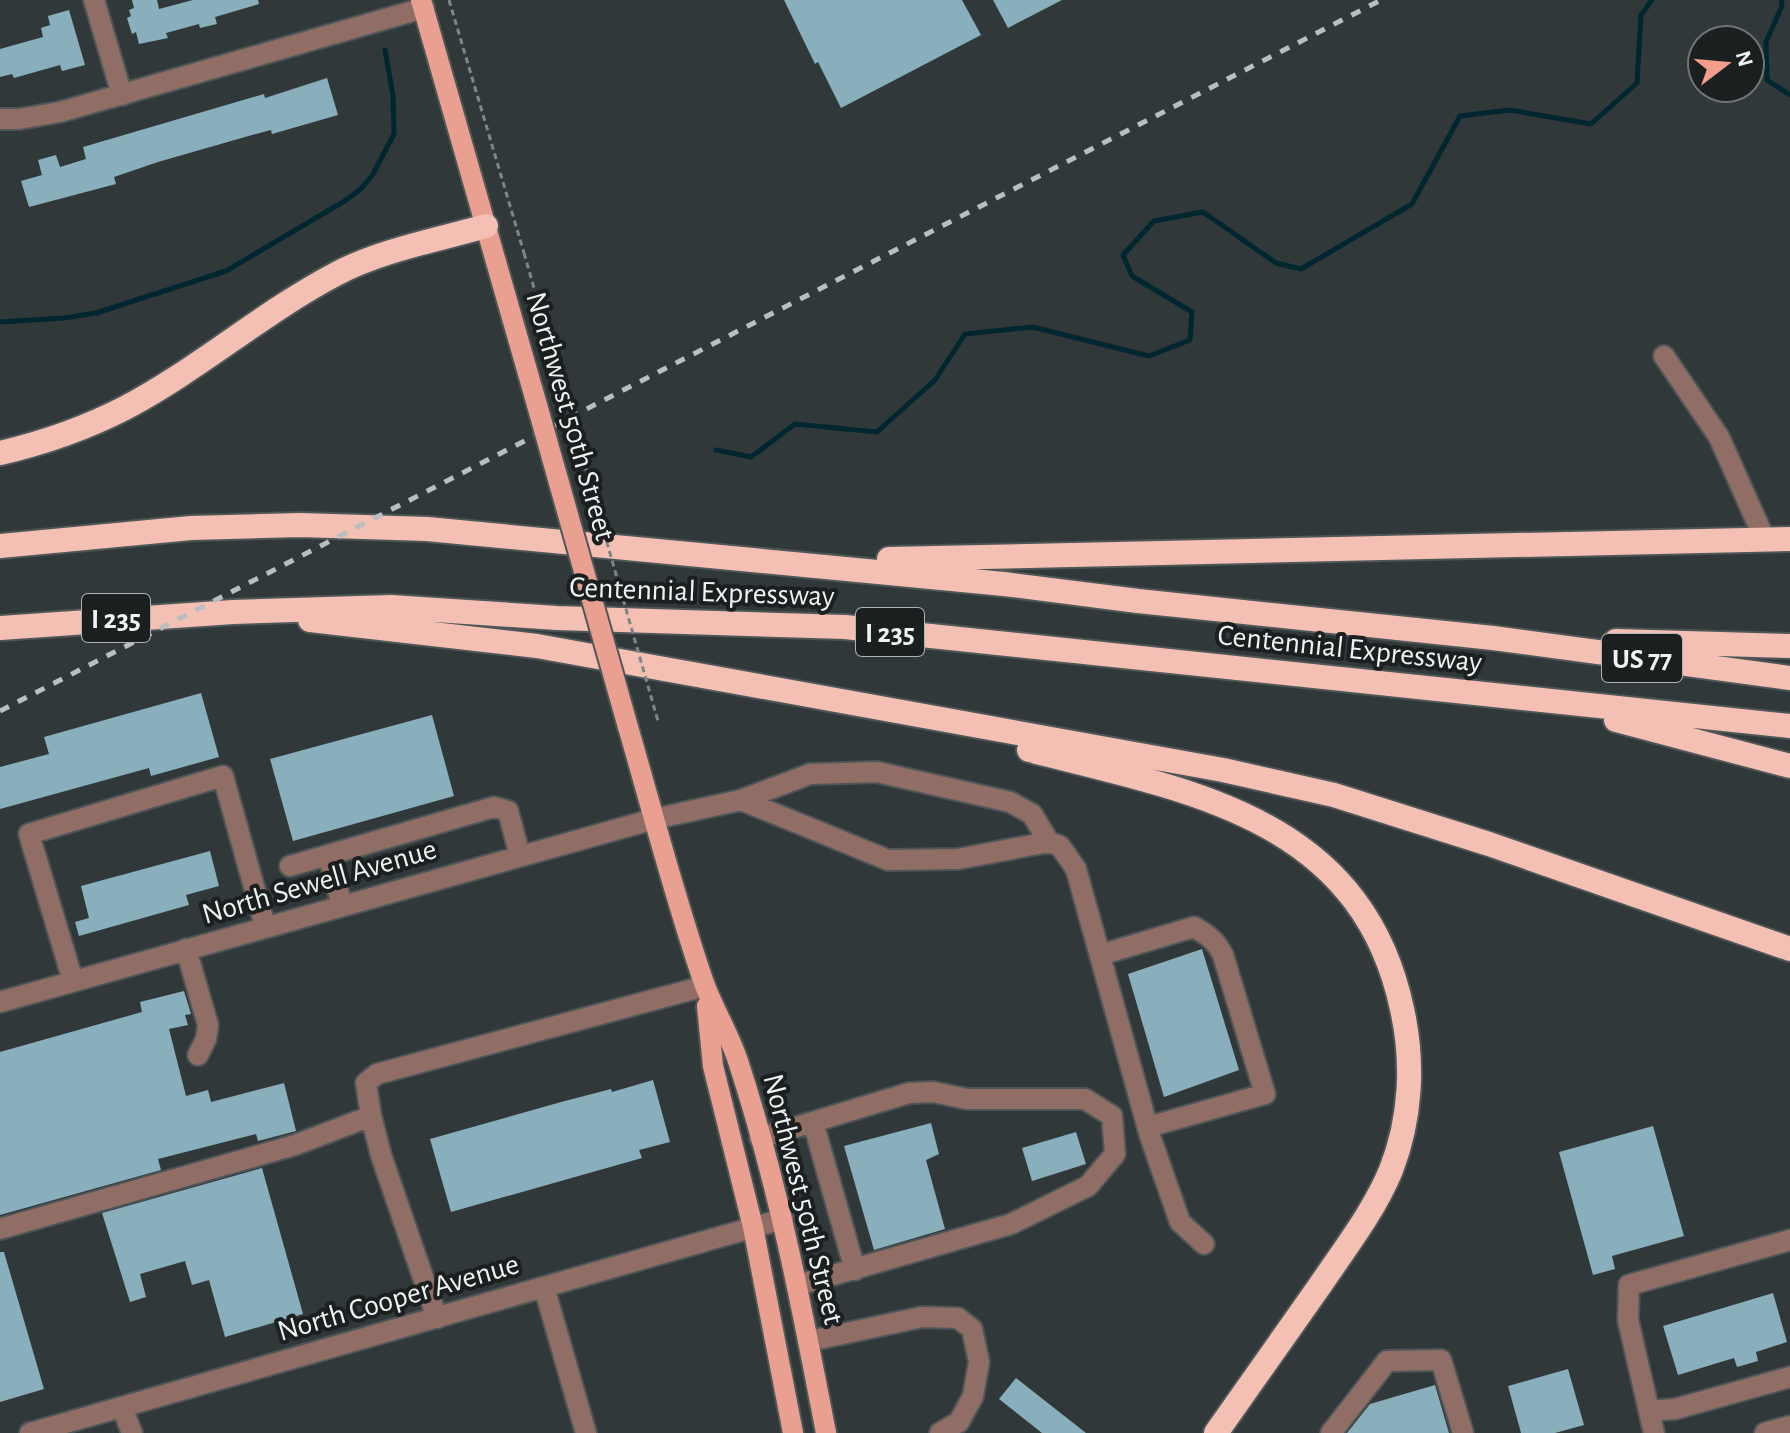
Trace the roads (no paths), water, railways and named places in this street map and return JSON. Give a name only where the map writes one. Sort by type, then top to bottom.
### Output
[{"type":"highway","points":[[0,453],[84,427],[126,408],[339,272],[383,255],[486,226]]},
{"type":"highway","name":"Centennial Expressway","points":[[0,546],[191,528],[300,525],[427,529],[783,561],[1493,638]]},
{"type":"highway","points":[[783,561],[1790,539]]},
{"type":"highway","name":"Centennial Expressway","points":[[0,628],[109,618],[391,607],[557,618],[845,627],[1544,701]]},
{"type":"highway","points":[[233,612],[537,646],[1223,770],[1334,795],[1489,844],[1790,949]]},
{"type":"highway","points":[[1493,638],[1790,646]]},
{"type":"highway","name":"US 77","points":[[1493,638],[1790,678]]},
{"type":"highway","points":[[841,701],[1175,787],[1240,811],[1279,832],[1320,863],[1345,889],[1376,937],[1394,980],[1407,1037],[1407,1104],[1399,1146],[1380,1193],[1363,1223],[1216,1433]]},
{"type":"highway","points":[[1544,701],[1790,766]]},
{"type":"highway","name":"US 77","points":[[1544,701],[1790,726]]},
{"type":"main road","name":"Northwest 50th Street","points":[[422,4],[654,819],[705,986],[737,1059],[783,1219],[826,1433]]},
{"type":"main road","name":"Northwest 50th Street","points":[[705,986],[713,1066],[753,1227],[793,1433]]},
{"type":"street","points":[[94,0],[122,95]]},
{"type":"street","points":[[0,119],[39,116],[122,95],[422,4]]},
{"type":"street","points":[[1664,356],[1719,437],[1765,540]]},
{"type":"street","name":"North Sewell Avenue","points":[[0,1002],[654,819],[741,800],[810,774],[877,772],[1010,802],[1032,814],[1049,842],[1060,846],[1076,869],[1100,955]]},
{"type":"street","points":[[73,981],[29,834],[223,776],[265,926]]},
{"type":"street","points":[[741,800],[888,860],[958,859],[1049,842]]},
{"type":"street","points":[[290,866],[494,807],[508,811],[520,856]]},
{"type":"street","points":[[328,855],[342,905]]},
{"type":"street","points":[[1148,1127],[1265,1094],[1223,955],[1217,943],[1194,927],[1100,955],[1148,1127],[1180,1222],[1204,1244]]},
{"type":"street","points":[[186,949],[208,1025],[206,1039],[198,1055]]},
{"type":"street","points":[[437,1318],[381,1155],[366,1083],[377,1074],[705,986]]},
{"type":"street","points":[[760,1138],[909,1093],[933,1092],[967,1099],[1085,1099],[1112,1116],[1115,1154],[1088,1186],[1011,1224],[798,1285]]},
{"type":"street","points":[[0,1229],[295,1145],[371,1116]]},
{"type":"street","points":[[813,1122],[855,1270]]},
{"type":"street","name":"North Cooper Avenue","points":[[30,1433],[783,1219]]},
{"type":"street","points":[[1654,1433],[1628,1320],[1629,1285],[1790,1240]]},
{"type":"street","points":[[544,1287],[586,1433]]},
{"type":"street","points":[[809,1341],[922,1317],[958,1318],[972,1329],[979,1362],[973,1396],[959,1422],[940,1433]]},
{"type":"street","points":[[1331,1433],[1387,1361],[1441,1360],[1463,1433]]},
{"type":"street","points":[[1649,1411],[1675,1409],[1790,1377]]},
{"type":"street","points":[[122,1407],[132,1433]]},
{"type":"waterway","points":[[716,450],[751,457],[795,424],[877,432],[935,380],[965,334],[1033,327],[1149,356],[1190,340],[1192,312],[1132,276],[1123,255],[1154,221],[1203,212],[1276,263],[1301,269],[1412,204],[1460,116],[1510,110],[1591,124],[1637,83],[1641,15],[1652,0]]},
{"type":"waterway","points":[[1781,0],[1782,6],[1766,42],[1767,80],[1790,95]]},
{"type":"waterway","points":[[0,322],[96,313],[226,271],[343,202],[361,189],[373,174],[394,134],[393,96],[385,50]]},
{"type":"railway","points":[[0,711],[1381,0]]}]
